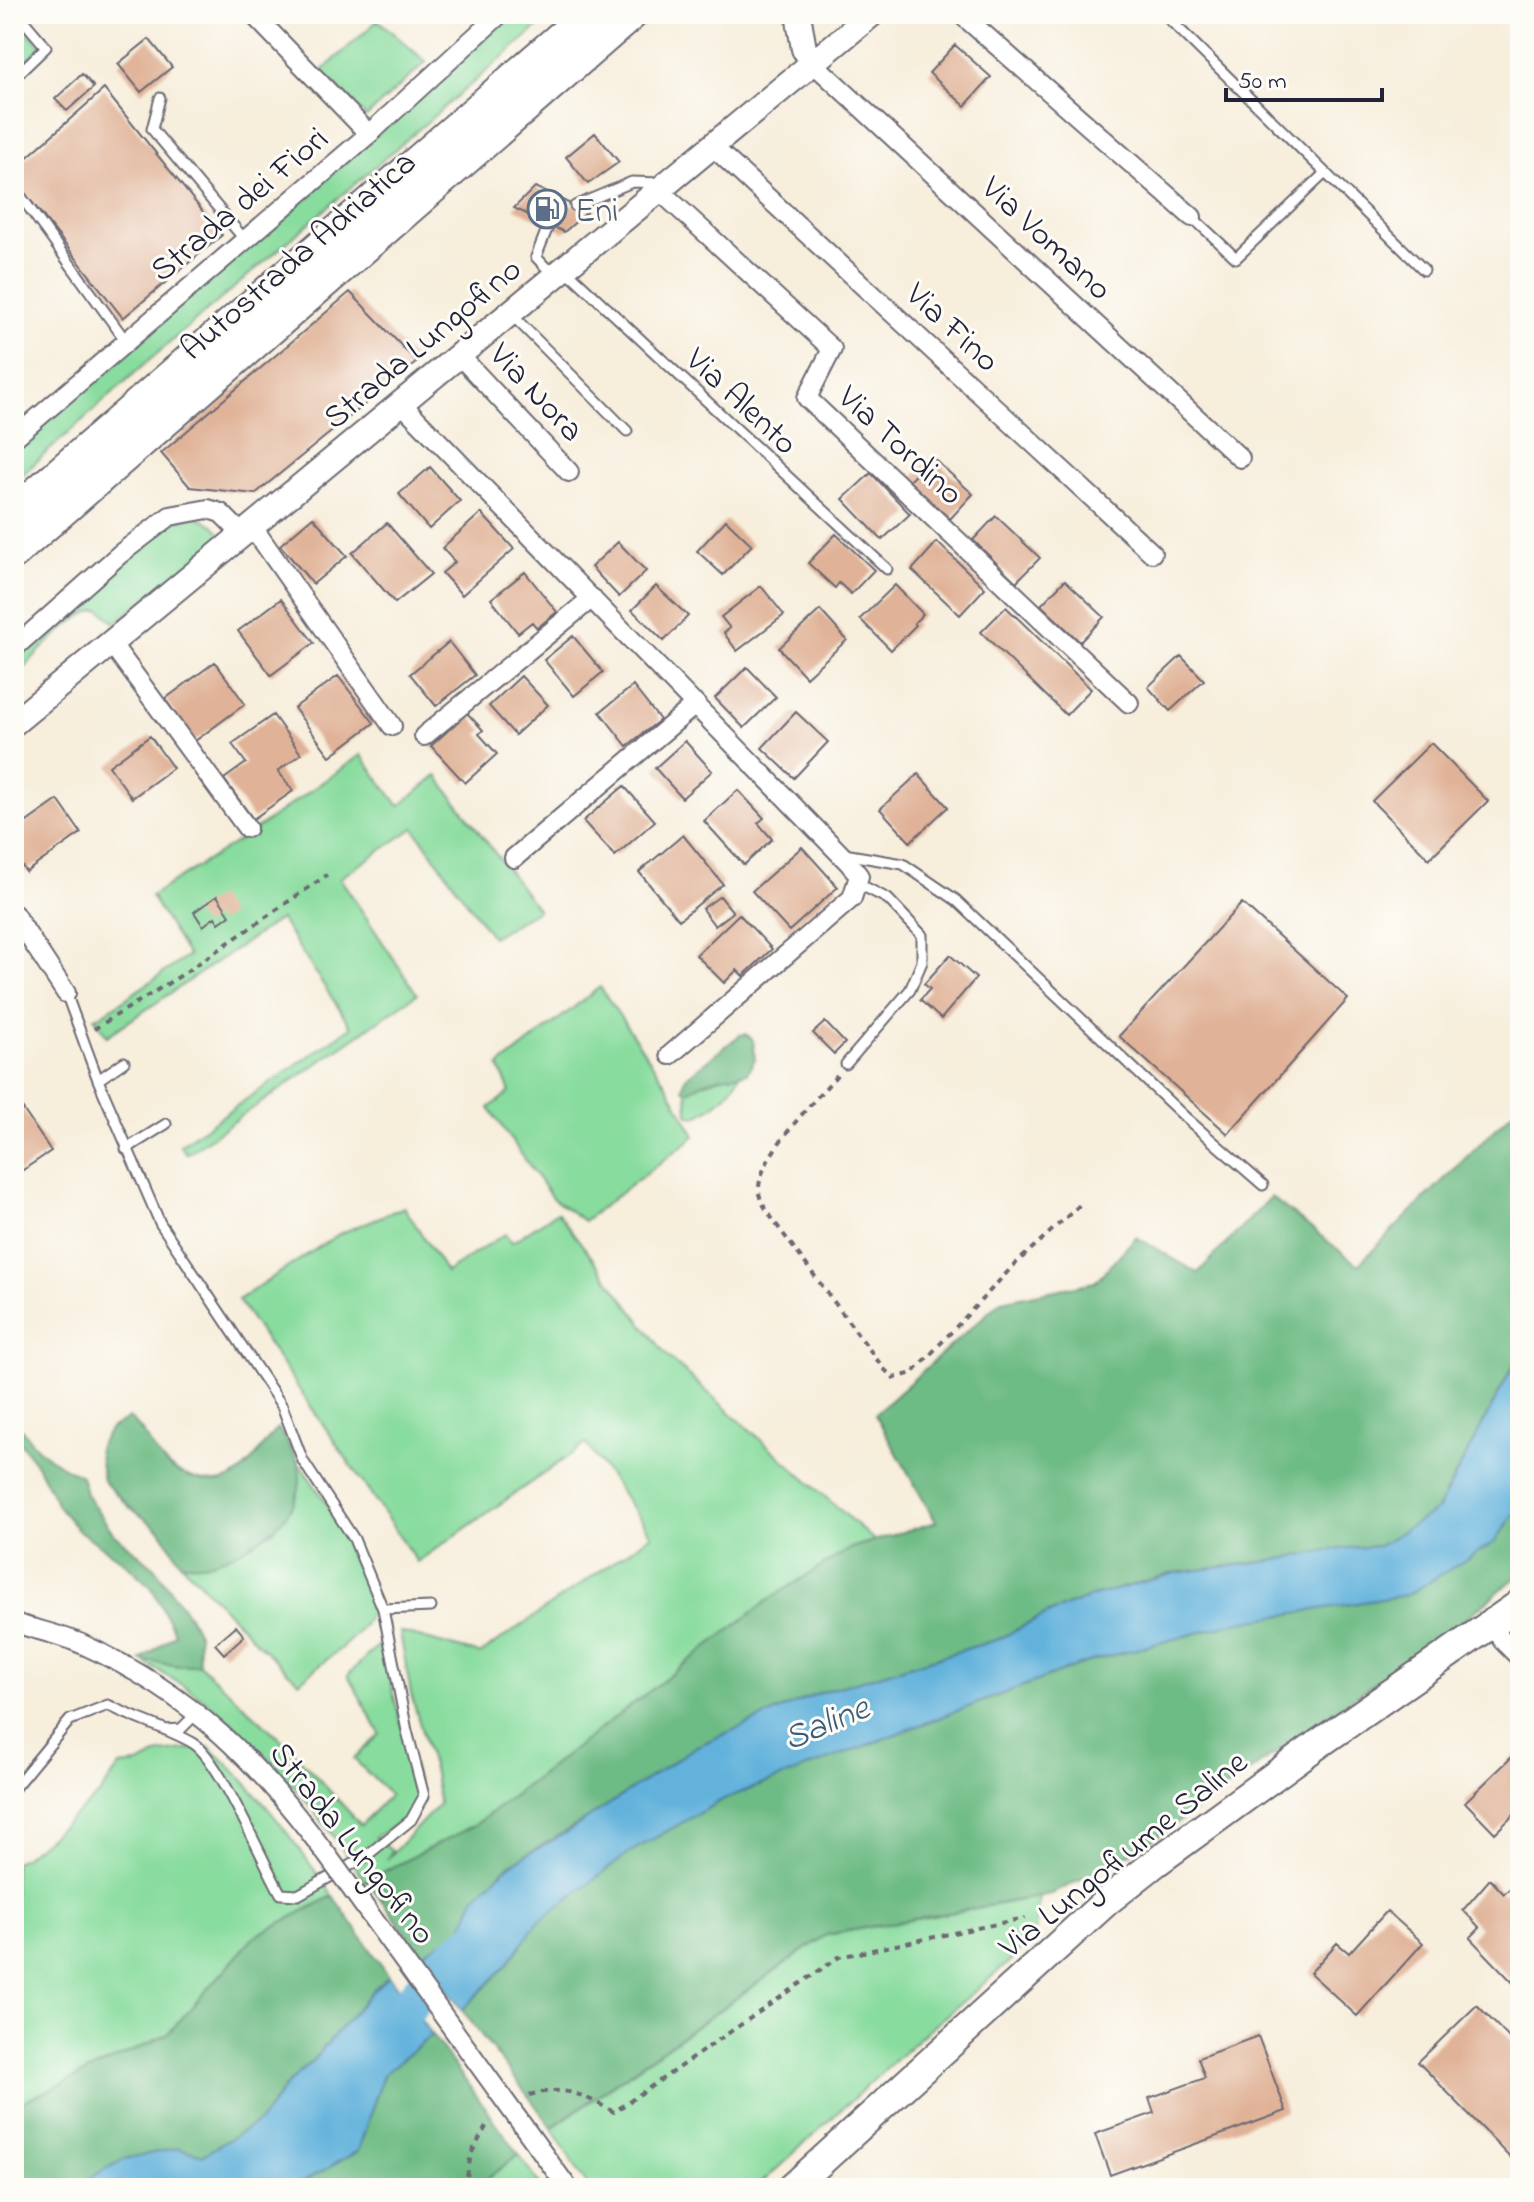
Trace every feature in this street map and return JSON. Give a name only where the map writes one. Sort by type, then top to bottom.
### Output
[{"type":"highway","name":"Autostrada Adriatica","points":[[14,513],[588,14]]},
{"type":"highway","name":"Autostrada Adriatica","points":[[14,552],[631,14]]},
{"type":"main road","points":[[798,14],[804,49],[813,63]]},
{"type":"main road","name":"Strada Lungofino","points":[[14,723],[872,14]]},
{"type":"main road","name":"Via Lungofiume Saline","points":[[792,2188],[1119,1891],[1314,1747],[1520,1604]]},
{"type":"street","points":[[253,14],[369,134]]},
{"type":"street","name":"Strada dei Fiori","points":[[14,438],[369,134],[500,14]]},
{"type":"street","points":[[961,14],[1192,217]]},
{"type":"street","name":"Via Vomano","points":[[813,63],[1240,458]]},
{"type":"street","name":"Via Fino","points":[[712,146],[1152,553]]},
{"type":"street","name":"Via Tordino","points":[[663,187],[832,349],[807,398],[1129,703]]},
{"type":"street","name":"Via Nora","points":[[459,355],[569,472]]},
{"type":"street","points":[[401,403],[696,704],[859,876],[852,898],[670,1055]]},
{"type":"street","points":[[14,648],[120,554],[170,516],[208,509],[221,513],[247,530],[392,726]]},
{"type":"street","points":[[424,736],[592,598]]},
{"type":"street","points":[[111,643],[247,828]]},
{"type":"street","points":[[514,858],[696,704]]},
{"type":"street","points":[[14,914],[66,993]]},
{"type":"street","name":"Strada Lungofino","points":[[14,1623],[82,1644],[148,1678],[221,1732],[287,1801],[568,2188]]},
{"type":"street","points":[[1492,1625],[1520,1658]]},
{"type":"lane","points":[[14,78],[46,47],[18,14]]},
{"type":"lane","points":[[1164,14],[1424,270]]},
{"type":"lane","points":[[160,98],[152,129],[245,240]]},
{"type":"lane","points":[[1192,217],[1236,258],[1325,173]]},
{"type":"lane","points":[[575,206],[632,182],[663,187]]},
{"type":"lane","points":[[14,187],[126,341]]},
{"type":"lane","points":[[549,224],[536,257],[560,272]]},
{"type":"lane","name":"Via Alento","points":[[560,272],[887,569]]},
{"type":"lane","points":[[510,313],[627,431]]},
{"type":"lane","points":[[840,853],[903,864],[956,900],[1187,1119],[1263,1185]]},
{"type":"lane","points":[[846,1064],[910,990],[922,962],[922,935],[888,899],[857,883]]},
{"type":"lane","points":[[14,1788],[70,1720],[108,1705],[196,1744],[230,1794],[281,1894],[298,1895],[365,1857],[411,1820],[424,1796],[407,1731],[383,1609],[354,1539],[303,1461],[282,1406],[160,1223],[126,1149],[66,993]]},
{"type":"lane","points":[[98,1080],[124,1062]]},
{"type":"lane","points":[[126,1149],[166,1124]]},
{"type":"lane","points":[[383,1609],[431,1607]]},
{"type":"lane","points":[[162,1730],[181,1729],[197,1713]]},
{"type":"path","points":[[82,1036],[180,976],[327,875]]},
{"type":"path","points":[[846,1064],[764,1167],[759,1192],[761,1201],[792,1246],[884,1369],[894,1378],[913,1373],[1014,1265],[1083,1202]]},
{"type":"path","points":[[529,2095],[549,2089],[579,2092],[614,2112],[839,1957],[1025,1918]]},
{"type":"path","points":[[465,2188],[471,2154],[488,2123]]},
{"type":"green space","points":[[510,14],[553,14],[138,370],[14,482],[14,445],[349,159]]},
{"type":"green space","points":[[14,16],[41,46],[14,73]]},
{"type":"green space","points":[[378,20],[426,62],[366,117],[322,71]]},
{"type":"green space","points":[[195,516],[214,525],[223,537],[115,623],[100,609],[77,619],[42,649],[14,680],[14,661],[153,536],[178,519]]},
{"type":"green space","points":[[361,755],[399,806],[437,776],[538,910],[492,937],[414,828],[340,878],[417,994],[187,1154],[180,1145],[351,1027],[280,919],[107,1036],[94,1017],[100,1016],[188,956],[151,896],[249,834]]},
{"type":"green space","points":[[600,987],[668,1087],[695,1136],[584,1221],[552,1198],[489,1108],[510,1092],[499,1066]]},
{"type":"green space","points":[[746,1034],[753,1040],[755,1059],[747,1073],[716,1079],[687,1092],[683,1089],[685,1078],[740,1035]]},
{"type":"green space","points":[[740,1074],[733,1087],[715,1104],[695,1117],[688,1114],[687,1092],[707,1079]]},
{"type":"green space","points":[[1520,1104],[1520,1353],[1437,1510],[1379,1546],[1335,1549],[1175,1573],[1090,1597],[1049,1613],[999,1639],[623,1797],[511,1864],[475,1897],[461,1931],[421,1954],[367,1880],[475,1825],[771,1598],[851,1548],[936,1522],[875,1414],[1001,1301],[1095,1282],[1136,1237],[1198,1273],[1271,1197],[1358,1265]]},
{"type":"green space","points":[[404,1207],[446,1272],[505,1234],[512,1242],[557,1212],[668,1357],[875,1541],[851,1548],[771,1598],[475,1825],[365,1882],[309,1804],[243,1733],[193,1692],[141,1660],[181,1666],[199,1664],[289,1747],[361,1825],[390,1795],[354,1759],[380,1734],[348,1675],[384,1639],[390,1682],[418,1785],[410,1812],[399,1823],[375,1837],[392,1851],[387,1859],[439,1804],[434,1773],[411,1694],[400,1632],[480,1654],[652,1535],[586,1444],[417,1562],[238,1300],[339,1234]]},
{"type":"green space","points":[[129,1418],[170,1467],[211,1482],[224,1481],[244,1469],[278,1428],[297,1461],[300,1480],[296,1497],[274,1528],[241,1550],[207,1563],[182,1564],[160,1530],[128,1506],[103,1481],[98,1448],[109,1430]]},
{"type":"green space","points":[[14,1419],[43,1453],[81,1476],[86,1494],[114,1534],[155,1568],[198,1634],[199,1664],[181,1666],[141,1660],[175,1634],[152,1588],[124,1562],[78,1530],[59,1508],[37,1465],[14,1434]]},
{"type":"green space","points":[[298,1462],[349,1539],[368,1584],[371,1604],[367,1620],[354,1637],[299,1682],[182,1564],[204,1564],[273,1531],[293,1503],[299,1483]]},
{"type":"green space","points":[[1520,1506],[1520,1574],[1469,1616],[1143,1847],[1052,1894],[826,1935],[552,2127],[462,2010],[506,1966],[537,1923],[630,1852],[724,1799],[1084,1663],[1234,1623],[1495,1542]]},
{"type":"green space","points":[[209,1747],[260,1799],[333,1896],[255,1936],[167,2035],[14,2106],[14,1862],[24,1858],[99,1795],[120,1766],[138,1764],[161,1753]]},
{"type":"green space","points":[[333,1896],[389,1976],[285,2087],[260,2121],[203,2155],[178,2148],[124,2159],[72,2188],[14,2188],[14,2106],[167,2035],[255,1936]]},
{"type":"green space","points":[[1039,1897],[1035,1932],[1008,1963],[918,2039],[756,2188],[589,2188],[552,2128],[826,1935]]},
{"type":"green space","points":[[432,2035],[519,2154],[475,2188],[292,2188],[358,2151],[383,2075]]},
{"type":"green space","points":[[519,2154],[542,2188],[475,2188]]},
{"type":"water","name":"Saline","points":[[1520,1353],[1520,1506],[1495,1542],[1407,1595],[1234,1623],[1084,1663],[724,1799],[630,1852],[537,1923],[506,1966],[462,2010],[421,1954],[461,1931],[475,1897],[511,1864],[567,1832],[697,1746],[819,1693],[999,1639],[1049,1613],[1090,1597],[1175,1573],[1335,1549],[1379,1546],[1438,1509]]},
{"type":"water","points":[[389,1976],[432,2035],[383,2075],[358,2151],[292,2188],[72,2188],[124,2159],[178,2148],[203,2155],[260,2121],[285,2087]]},
{"type":"building","points":[[149,39],[172,67],[141,92],[118,64]]},
{"type":"building","points":[[955,45],[991,77],[965,106],[929,73]]},
{"type":"building","points":[[82,74],[94,87],[67,111],[55,99]]},
{"type":"building","points":[[104,89],[222,235],[123,318],[14,179],[14,169]]},
{"type":"building","points":[[595,133],[619,162],[588,184],[566,157]]},
{"type":"building","points":[[535,187],[587,212],[564,232],[514,208]]},
{"type":"building","points":[[350,292],[417,362],[255,494],[190,487],[161,453]]},
{"type":"building","points":[[932,457],[973,494],[950,519],[909,481]]},
{"type":"building","points":[[430,467],[460,501],[429,529],[399,494]]},
{"type":"building","points":[[871,473],[910,514],[882,540],[843,499]]},
{"type":"building","points":[[481,513],[514,549],[462,595],[442,573],[455,562],[442,548]]},
{"type":"building","points":[[996,516],[1040,558],[1016,582],[973,540]]},
{"type":"building","points":[[313,517],[347,556],[313,584],[280,545]]},
{"type":"building","points":[[726,520],[752,545],[723,575],[697,551]]},
{"type":"building","points":[[387,523],[431,574],[395,603],[352,553]]},
{"type":"building","points":[[836,534],[874,570],[851,594],[839,583],[835,588],[808,563]]},
{"type":"building","points":[[618,542],[646,571],[619,597],[591,567]]},
{"type":"building","points":[[937,542],[985,588],[960,615],[912,570]]},
{"type":"building","points":[[525,572],[557,612],[537,628],[532,622],[518,633],[491,599]]},
{"type":"building","points":[[1065,580],[1104,617],[1080,642],[1041,605]]},
{"type":"building","points":[[895,585],[923,614],[891,650],[860,619]]},
{"type":"building","points":[[656,586],[688,616],[664,641],[632,610]]},
{"type":"building","points":[[761,586],[784,615],[737,651],[724,633],[730,628],[721,617]]},
{"type":"building","points":[[281,599],[314,643],[271,675],[238,631]]},
{"type":"building","points":[[1006,607],[1091,689],[1066,715],[981,632]]},
{"type":"building","points":[[820,610],[847,640],[806,677],[779,648]]},
{"type":"building","points":[[573,636],[603,672],[574,696],[544,660]]},
{"type":"building","points":[[449,642],[475,675],[436,706],[410,674]]},
{"type":"building","points":[[1181,656],[1204,680],[1170,711],[1148,687]]},
{"type":"building","points":[[215,662],[245,704],[195,741],[165,699]]},
{"type":"building","points":[[747,667],[776,697],[744,728],[715,698]]},
{"type":"building","points":[[338,676],[374,723],[330,756],[294,708]]},
{"type":"building","points":[[521,676],[548,705],[515,735],[489,706]]},
{"type":"building","points":[[633,686],[660,720],[627,746],[600,712]]},
{"type":"building","points":[[796,712],[828,742],[794,778],[762,748]]},
{"type":"building","points":[[467,713],[483,730],[479,734],[497,754],[465,783],[431,746]]},
{"type":"building","points":[[273,715],[301,754],[278,771],[293,791],[253,819],[224,779],[246,763],[232,744]]},
{"type":"building","points":[[150,736],[173,768],[132,798],[109,766]]},
{"type":"building","points":[[685,741],[712,771],[682,798],[655,768]]},
{"type":"building","points":[[1431,743],[1488,801],[1429,859],[1372,801]]},
{"type":"building","points":[[918,774],[948,807],[910,842],[880,809]]},
{"type":"building","points":[[624,786],[655,821],[615,856],[583,821]]},
{"type":"building","points":[[738,790],[764,818],[758,823],[772,839],[744,865],[704,821]]},
{"type":"building","points":[[58,800],[81,833],[26,872],[14,854],[14,831]]},
{"type":"building","points":[[683,835],[723,884],[679,920],[639,872]]},
{"type":"building","points":[[802,847],[838,887],[789,931],[752,891]]},
{"type":"building","points":[[217,896],[230,915],[219,923],[215,917],[203,926],[194,912]]},
{"type":"building","points":[[720,896],[733,912],[715,926],[702,909]]},
{"type":"building","points":[[1242,903],[1348,999],[1228,1134],[1119,1036]]},
{"type":"building","points":[[739,914],[772,949],[743,976],[737,970],[724,983],[696,955]]},
{"type":"building","points":[[950,955],[976,978],[941,1019],[920,1000],[930,989],[924,984]]},
{"type":"building","points":[[825,1022],[845,1043],[834,1054],[813,1033]]},
{"type":"building","points":[[14,1096],[51,1151],[14,1176]]},
{"type":"building","points":[[236,1626],[244,1636],[224,1654],[215,1644]]},
{"type":"building","points":[[1515,1754],[1520,1760],[1520,1809],[1495,1833],[1465,1802]]},
{"type":"building","points":[[1490,1879],[1504,1894],[1520,1879],[1520,1990],[1470,1938],[1480,1928],[1463,1910]]},
{"type":"building","points":[[1387,1911],[1423,1943],[1357,2016],[1310,1973],[1337,1943],[1349,1953]]},
{"type":"building","points":[[1477,2005],[1520,2049],[1520,2167],[1418,2062]]},
{"type":"building","points":[[1258,2036],[1286,2111],[1110,2175],[1095,2134],[1154,2113],[1149,2098],[1205,2078],[1198,2058]]},
{"type":"waterway","name":"Saline","points":[[376,2042],[446,1962],[475,1940]]},
{"type":"place","name":"Eni","points":[[547,209]]}]
